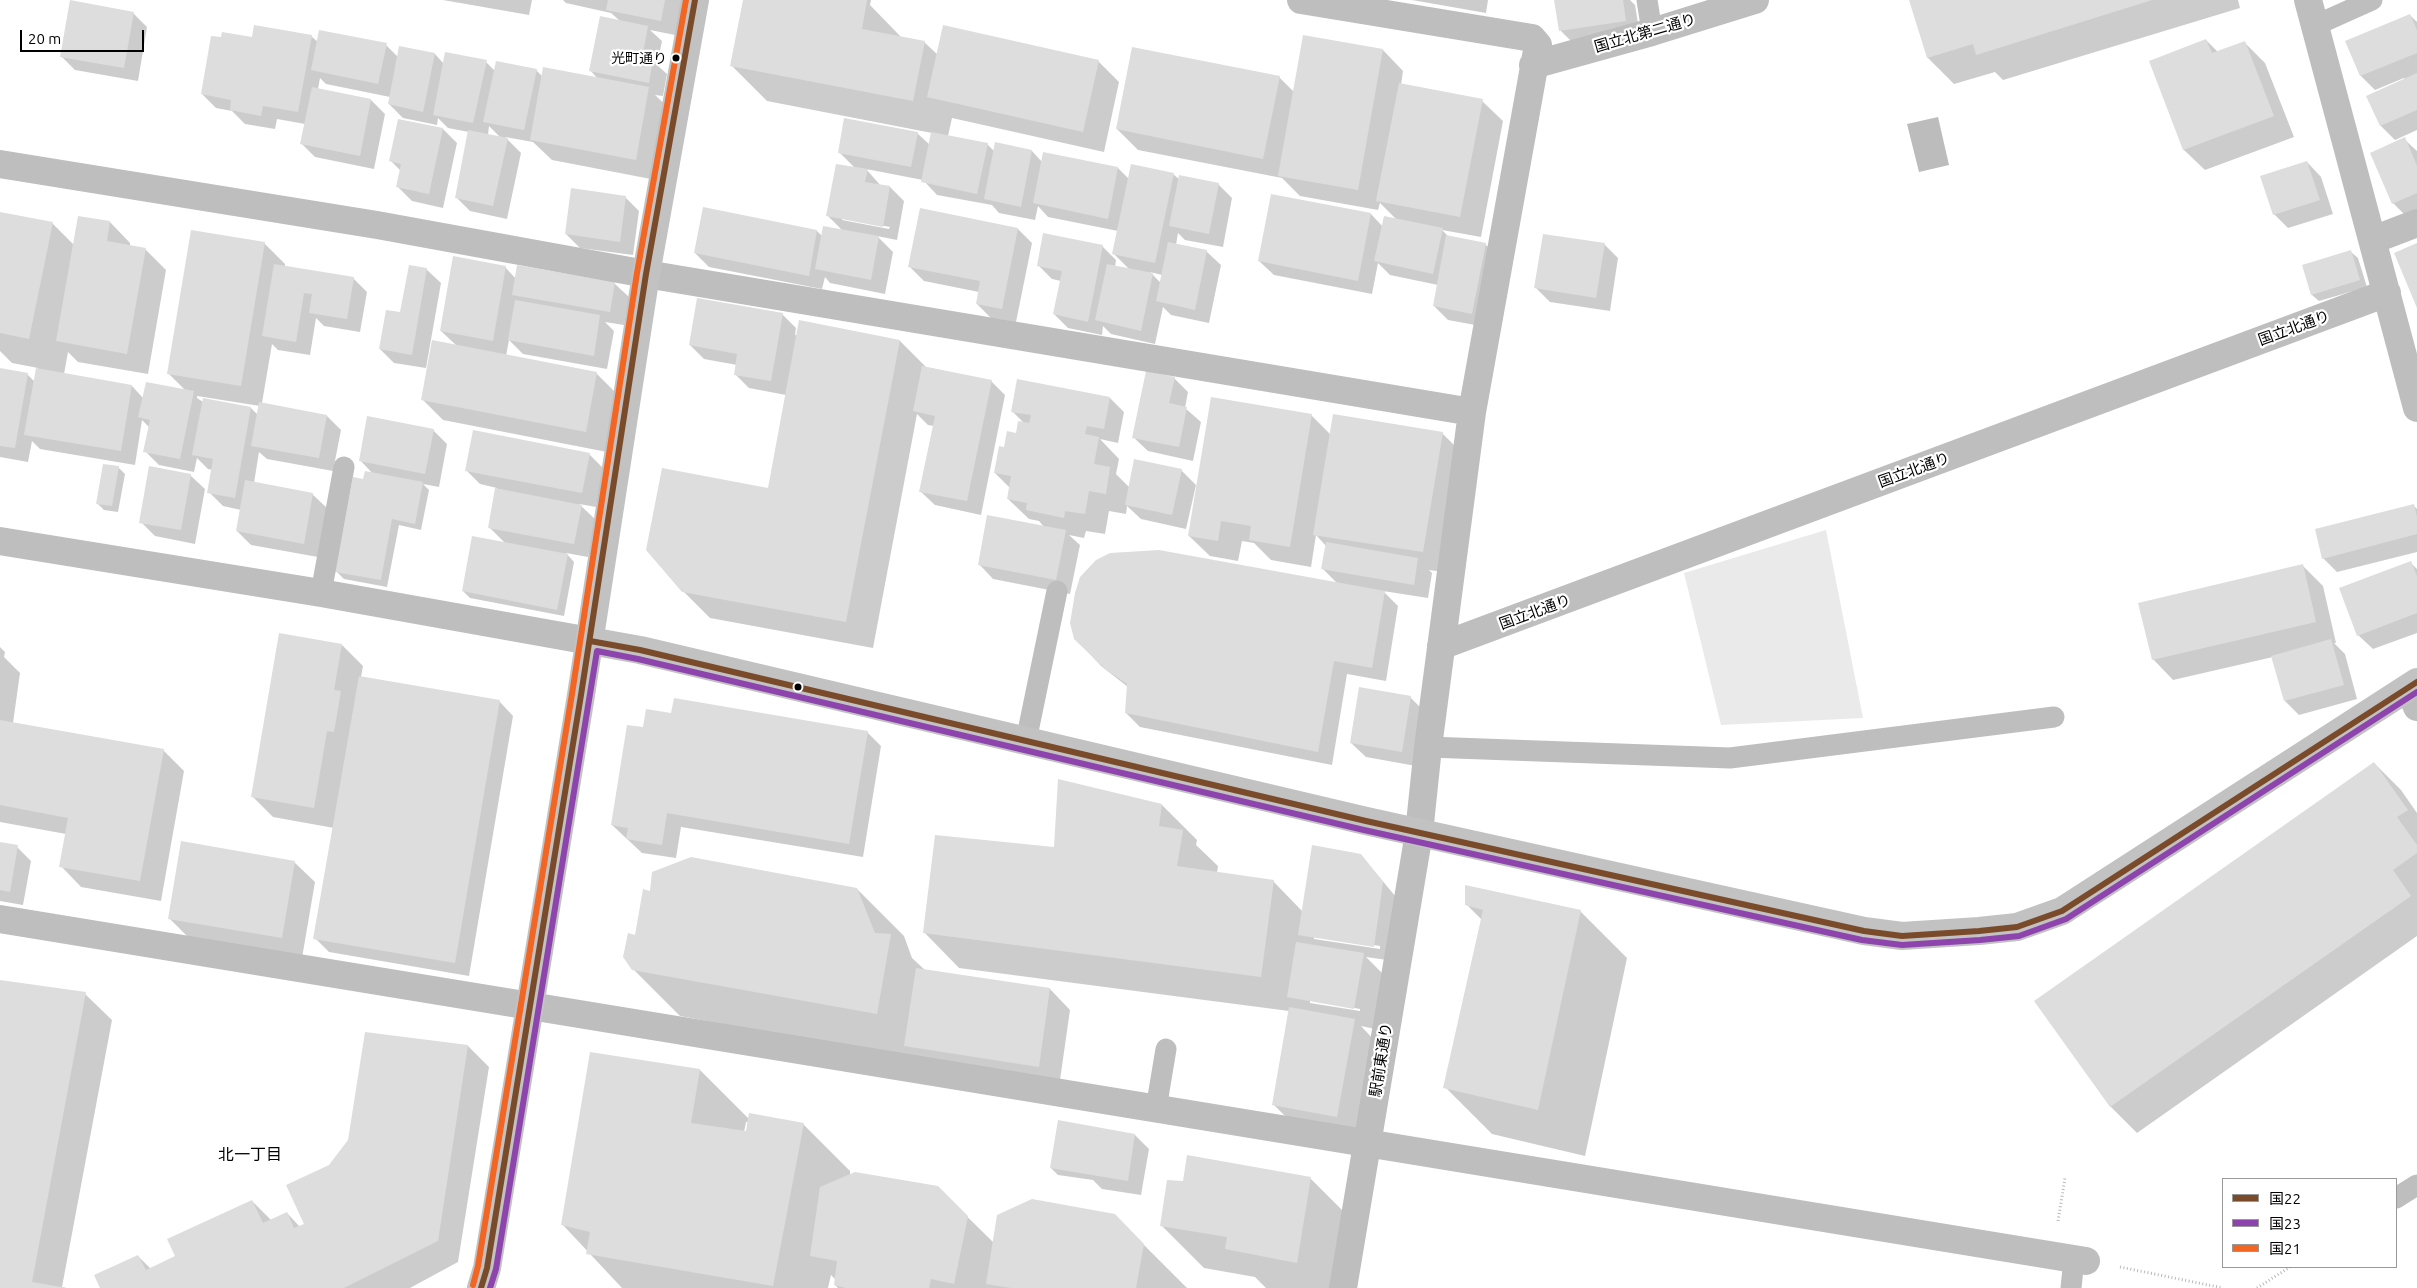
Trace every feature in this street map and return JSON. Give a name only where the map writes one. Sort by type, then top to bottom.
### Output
[{"type":"main road","points":[[481,1288],[487,1268],[590,641],[646,274],[694,0]]},
{"type":"main road","points":[[590,641],[640,650],[1419,833],[1864,931],[1902,936],[2017,927],[2062,911],[2414,692]]},
{"type":"street","name":"駅前東通り","points":[[1301,0],[1532,38],[1538,46],[1533,65],[1472,412],[1428,746],[1419,833],[1343,1288]]},
{"type":"street","name":"国立北第二通り","points":[[1533,65],[1652,32],[1755,0]]},
{"type":"street","points":[[2311,13],[2417,408]]},
{"type":"street","points":[[0,164],[1472,412]]},
{"type":"street","points":[[2373,240],[2417,222]]},
{"type":"street","name":"国立北通り","points":[[1442,646],[2387,293]]},
{"type":"street","points":[[0,541],[321,593],[590,641]]},
{"type":"street","points":[[0,919],[2071,1258]]},
{"type":"lane","points":[[1647,0],[1652,32]]},
{"type":"lane","points":[[2311,13],[2372,0]]},
{"type":"lane","points":[[321,593],[344,467]]},
{"type":"lane","points":[[1026,741],[1057,591]]},
{"type":"lane","points":[[1428,746],[1730,758],[2054,718]]},
{"type":"lane","points":[[1156,1108],[1166,1048]]},
{"type":"lane","points":[[2397,1197],[2417,1184]]},
{"type":"lane","points":[[2071,1258],[2071,1288]]},
{"type":"path","points":[[2065,1178],[2071,1258],[2222,1288]]},
{"type":"path","points":[[2257,1288],[2288,1268]]},
{"type":"shaded area","points":[[1938,117],[1949,165],[1919,172],[1907,124]]},
{"type":"shaded area","points":[[1826,530],[1863,718],[1721,725],[1684,573]]},
{"type":"building","points":[[70,0],[134,12],[124,68],[60,57]]},
{"type":"building","points":[[608,0],[665,0],[661,21],[606,10]]},
{"type":"building","points":[[743,0],[867,0],[862,29],[925,41],[913,101],[730,66]]},
{"type":"building","points":[[1554,0],[1623,0],[1626,21],[1559,31]]},
{"type":"building","points":[[1909,0],[2152,0],[1976,55],[1973,44],[1927,58]]},
{"type":"building","points":[[2410,14],[2417,30],[2417,53],[2360,76],[2345,41]]},
{"type":"building","points":[[600,16],[648,26],[642,58],[653,59],[649,83],[589,71]]},
{"type":"building","points":[[254,25],[312,35],[298,112],[263,106],[261,116],[230,110],[231,100],[201,94],[211,36],[221,37],[222,32],[252,37]]},
{"type":"building","points":[[943,25],[1099,60],[1083,132],[927,97]]},
{"type":"building","points":[[319,30],[387,43],[378,84],[311,70]]},
{"type":"building","points":[[1303,35],[1383,49],[1358,190],[1278,176]]},
{"type":"building","points":[[2206,39],[2212,53],[2245,41],[2274,116],[2183,150],[2149,61]]},
{"type":"building","points":[[399,46],[435,53],[423,112],[388,104]]},
{"type":"building","points":[[1132,47],[1280,76],[1263,159],[1116,129]]},
{"type":"building","points":[[445,52],[487,60],[473,123],[433,115]]},
{"type":"building","points":[[496,61],[537,69],[524,130],[483,122]]},
{"type":"building","points":[[543,67],[649,87],[636,160],[530,140]]},
{"type":"building","points":[[2417,73],[2417,110],[2380,126],[2366,96]]},
{"type":"building","points":[[1399,83],[1483,99],[1460,217],[1376,201]]},
{"type":"building","points":[[312,87],[371,99],[360,156],[300,144]]},
{"type":"building","points":[[844,118],[918,132],[911,167],[838,153]]},
{"type":"building","points":[[398,119],[443,128],[429,194],[396,187],[401,164],[389,161]]},
{"type":"building","points":[[468,130],[508,138],[493,206],[455,198]]},
{"type":"building","points":[[931,132],[988,143],[977,194],[921,182]]},
{"type":"building","points":[[2405,137],[2417,166],[2417,193],[2392,204],[2370,153]]},
{"type":"building","points":[[995,142],[1032,150],[1021,207],[984,199]]},
{"type":"building","points":[[1043,152],[1118,167],[1108,219],[1033,203]]},
{"type":"building","points":[[2307,161],[2320,200],[2273,215],[2260,176]]},
{"type":"building","points":[[836,164],[868,169],[865,182],[890,186],[883,227],[826,216]]},
{"type":"building","points":[[1131,164],[1174,173],[1155,263],[1112,254]]},
{"type":"building","points":[[1179,175],[1219,183],[1209,234],[1169,226]]},
{"type":"building","points":[[571,188],[626,196],[620,242],[565,234]]},
{"type":"building","points":[[1271,194],[1371,213],[1358,281],[1258,261]]},
{"type":"building","points":[[703,207],[817,230],[809,276],[694,253]]},
{"type":"building","points":[[920,208],[1018,228],[1002,309],[976,304],[980,281],[908,267]]},
{"type":"building","points":[[0,212],[53,222],[29,339],[0,333]]},
{"type":"building","points":[[78,216],[110,221],[107,241],[146,248],[127,354],[56,341]]},
{"type":"building","points":[[1384,216],[1443,228],[1433,274],[1374,261]]},
{"type":"building","points":[[823,226],[879,236],[871,280],[815,269]]},
{"type":"building","points":[[191,230],[265,242],[241,386],[167,374]]},
{"type":"building","points":[[1043,233],[1103,245],[1088,322],[1053,314],[1062,271],[1037,266]]},
{"type":"building","points":[[1543,234],[1605,243],[1596,298],[1534,288]]},
{"type":"building","points":[[1446,235],[1486,243],[1472,314],[1433,306]]},
{"type":"building","points":[[1168,242],[1207,250],[1195,310],[1156,301]]},
{"type":"building","points":[[2417,243],[2417,308],[2394,253]]},
{"type":"building","points":[[2351,250],[2360,280],[2311,295],[2302,265]]},
{"type":"building","points":[[453,256],[506,266],[493,341],[440,331]]},
{"type":"building","points":[[274,264],[354,277],[347,319],[309,313],[312,294],[304,293],[296,342],[262,336]]},
{"type":"building","points":[[1107,264],[1153,273],[1141,331],[1095,320]]},
{"type":"building","points":[[409,265],[427,268],[412,355],[379,349],[386,310],[400,312]]},
{"type":"building","points":[[517,265],[615,282],[610,312],[512,295]]},
{"type":"building","points":[[697,298],[783,313],[771,381],[734,375],[737,354],[689,345]]},
{"type":"building","points":[[515,300],[600,315],[594,356],[508,340]]},
{"type":"building","points":[[799,320],[900,340],[846,622],[682,592],[646,550],[662,468],[768,488]]},
{"type":"building","points":[[432,340],[597,372],[586,432],[421,400]]},
{"type":"building","points":[[922,366],[992,380],[967,501],[919,492],[935,416],[913,411]]},
{"type":"building","points":[[0,368],[28,373],[15,448],[0,446]]},
{"type":"building","points":[[36,368],[132,385],[121,451],[24,435]]},
{"type":"building","points":[[1146,371],[1175,377],[1169,403],[1187,407],[1179,447],[1132,438]]},
{"type":"building","points":[[1017,379],[1110,397],[1104,429],[1087,426],[1085,434],[1099,437],[1094,464],[1110,467],[1106,494],[1089,491],[1085,514],[1065,511],[1064,518],[1026,510],[1027,503],[1007,499],[1011,476],[994,473],[999,446],[1004,447],[1007,431],[1016,433],[1018,421],[1029,423],[1031,415],[1011,412]]},
{"type":"building","points":[[146,382],[194,391],[180,459],[143,452],[150,420],[138,417]]},
{"type":"building","points":[[1211,397],[1312,414],[1290,547],[1249,540],[1251,526],[1221,521],[1218,541],[1188,536]]},
{"type":"building","points":[[203,398],[251,407],[235,498],[207,493],[213,459],[192,455]]},
{"type":"building","points":[[259,402],[327,415],[319,458],[251,446]]},
{"type":"building","points":[[1333,414],[1443,432],[1423,552],[1313,535]]},
{"type":"building","points":[[367,416],[434,429],[425,474],[359,461]]},
{"type":"building","points":[[473,430],[590,453],[582,493],[465,471]]},
{"type":"building","points":[[1134,459],[1182,469],[1172,515],[1125,505]]},
{"type":"building","points":[[103,464],[119,466],[112,506],[96,504]]},
{"type":"building","points":[[149,466],[191,474],[181,530],[139,523]]},
{"type":"building","points":[[365,471],[423,482],[415,524],[392,519],[381,580],[335,572],[353,477],[363,479]]},
{"type":"building","points":[[245,480],[313,493],[304,544],[236,531]]},
{"type":"building","points":[[495,488],[582,505],[574,544],[488,528]]},
{"type":"building","points":[[2414,504],[2417,517],[2417,534],[2322,559],[2315,529]]},
{"type":"building","points":[[987,515],[1066,530],[1056,580],[978,565]]},
{"type":"building","points":[[472,536],[568,554],[557,610],[462,591]]},
{"type":"building","points":[[1326,542],[1418,558],[1414,585],[1321,569]]},
{"type":"building","points":[[1159,550],[1385,591],[1372,668],[1334,661],[1318,752],[1125,713],[1127,684],[1105,669],[1074,639],[1070,623],[1075,593],[1080,577],[1096,560],[1110,553]]},
{"type":"building","points":[[2411,561],[2417,576],[2417,613],[2357,636],[2339,588]]},
{"type":"building","points":[[2303,564],[2316,622],[2152,660],[2138,603]]},
{"type":"building","points":[[279,633],[342,644],[334,690],[341,691],[334,732],[327,731],[314,808],[251,797]]},
{"type":"building","points":[[2331,639],[2344,685],[2284,701],[2271,656]]},
{"type":"building","points":[[359,676],[500,700],[455,963],[313,939]]},
{"type":"building","points":[[1359,687],[1411,696],[1402,752],[1350,743]]},
{"type":"building","points":[[674,698],[868,731],[849,844],[667,813],[662,845],[626,839],[628,828],[611,825],[627,725],[643,727],[646,709],[671,713]]},
{"type":"building","points":[[0,720],[164,749],[140,881],[59,867],[68,818],[0,805]]},
{"type":"building","points":[[2374,762],[2408,810],[2397,817],[2417,845],[2417,853],[2393,870],[2411,896],[2110,1107],[2034,1001]]},
{"type":"building","points":[[1058,779],[1162,804],[1159,826],[1183,830],[1177,866],[1274,880],[1261,977],[923,933],[935,835],[1054,847]]},
{"type":"building","points":[[181,841],[295,861],[282,938],[168,919]]},
{"type":"building","points":[[0,842],[18,845],[10,892],[0,890]]},
{"type":"building","points":[[1312,845],[1361,854],[1383,882],[1374,947],[1298,935]]},
{"type":"building","points":[[691,857],[857,888],[875,933],[891,934],[877,1014],[632,970],[623,957],[628,933],[635,935],[643,889],[650,891],[652,872]]},
{"type":"building","points":[[1465,885],[1581,910],[1538,1110],[1443,1088],[1483,910],[1465,905]]},
{"type":"building","points":[[1296,942],[1364,953],[1354,1009],[1287,997]]},
{"type":"building","points":[[916,968],[1050,988],[1039,1067],[904,1046]]},
{"type":"building","points":[[0,980],[86,992],[32,1282],[67,1288],[0,1288]]},
{"type":"building","points":[[1289,1007],[1355,1019],[1337,1117],[1272,1105]]},
{"type":"building","points":[[365,1032],[468,1045],[438,1241],[344,1288],[100,1288],[94,1275],[138,1255],[146,1270],[175,1256],[167,1239],[252,1200],[263,1223],[287,1212],[294,1228],[304,1224],[286,1185],[329,1165],[348,1140]]},
{"type":"building","points":[[590,1052],[700,1069],[691,1123],[746,1131],[749,1113],[804,1123],[773,1286],[586,1254],[590,1232],[561,1225]]},
{"type":"building","points":[[1058,1120],[1135,1134],[1128,1181],[1050,1168]]},
{"type":"building","points":[[1187,1155],[1311,1177],[1297,1263],[1225,1249],[1227,1237],[1160,1226],[1167,1180],[1183,1181]]},
{"type":"building","points":[[855,1172],[938,1186],[968,1216],[954,1284],[931,1279],[929,1288],[846,1288],[834,1285],[837,1261],[810,1256],[820,1187]]},
{"type":"building","points":[[1032,1199],[1115,1214],[1144,1244],[1136,1288],[1011,1288],[986,1284],[997,1215]]},
{"type":"transit line","name":"国21","points":[[473,1285],[478,1266],[572,694],[637,273],[686,0]]},
{"type":"transit line","name":"国22","points":[[481,1288],[487,1268],[581,695],[646,274],[695,0]]},
{"type":"transit line","name":"国22","points":[[590,641],[640,650],[1366,821],[1864,931],[1902,936],[2017,927],[2062,911],[2417,682]]},
{"type":"transit line","name":"国23","points":[[490,1288],[496,1269],[597,651],[638,659],[1364,830],[1862,940],[1902,945],[2019,936],[2066,919],[2417,692]]},
{"type":"place","name":"光町通り","points":[[676,58]]},
{"type":"district","name":"北一丁目","points":[[250,1155]]}]
